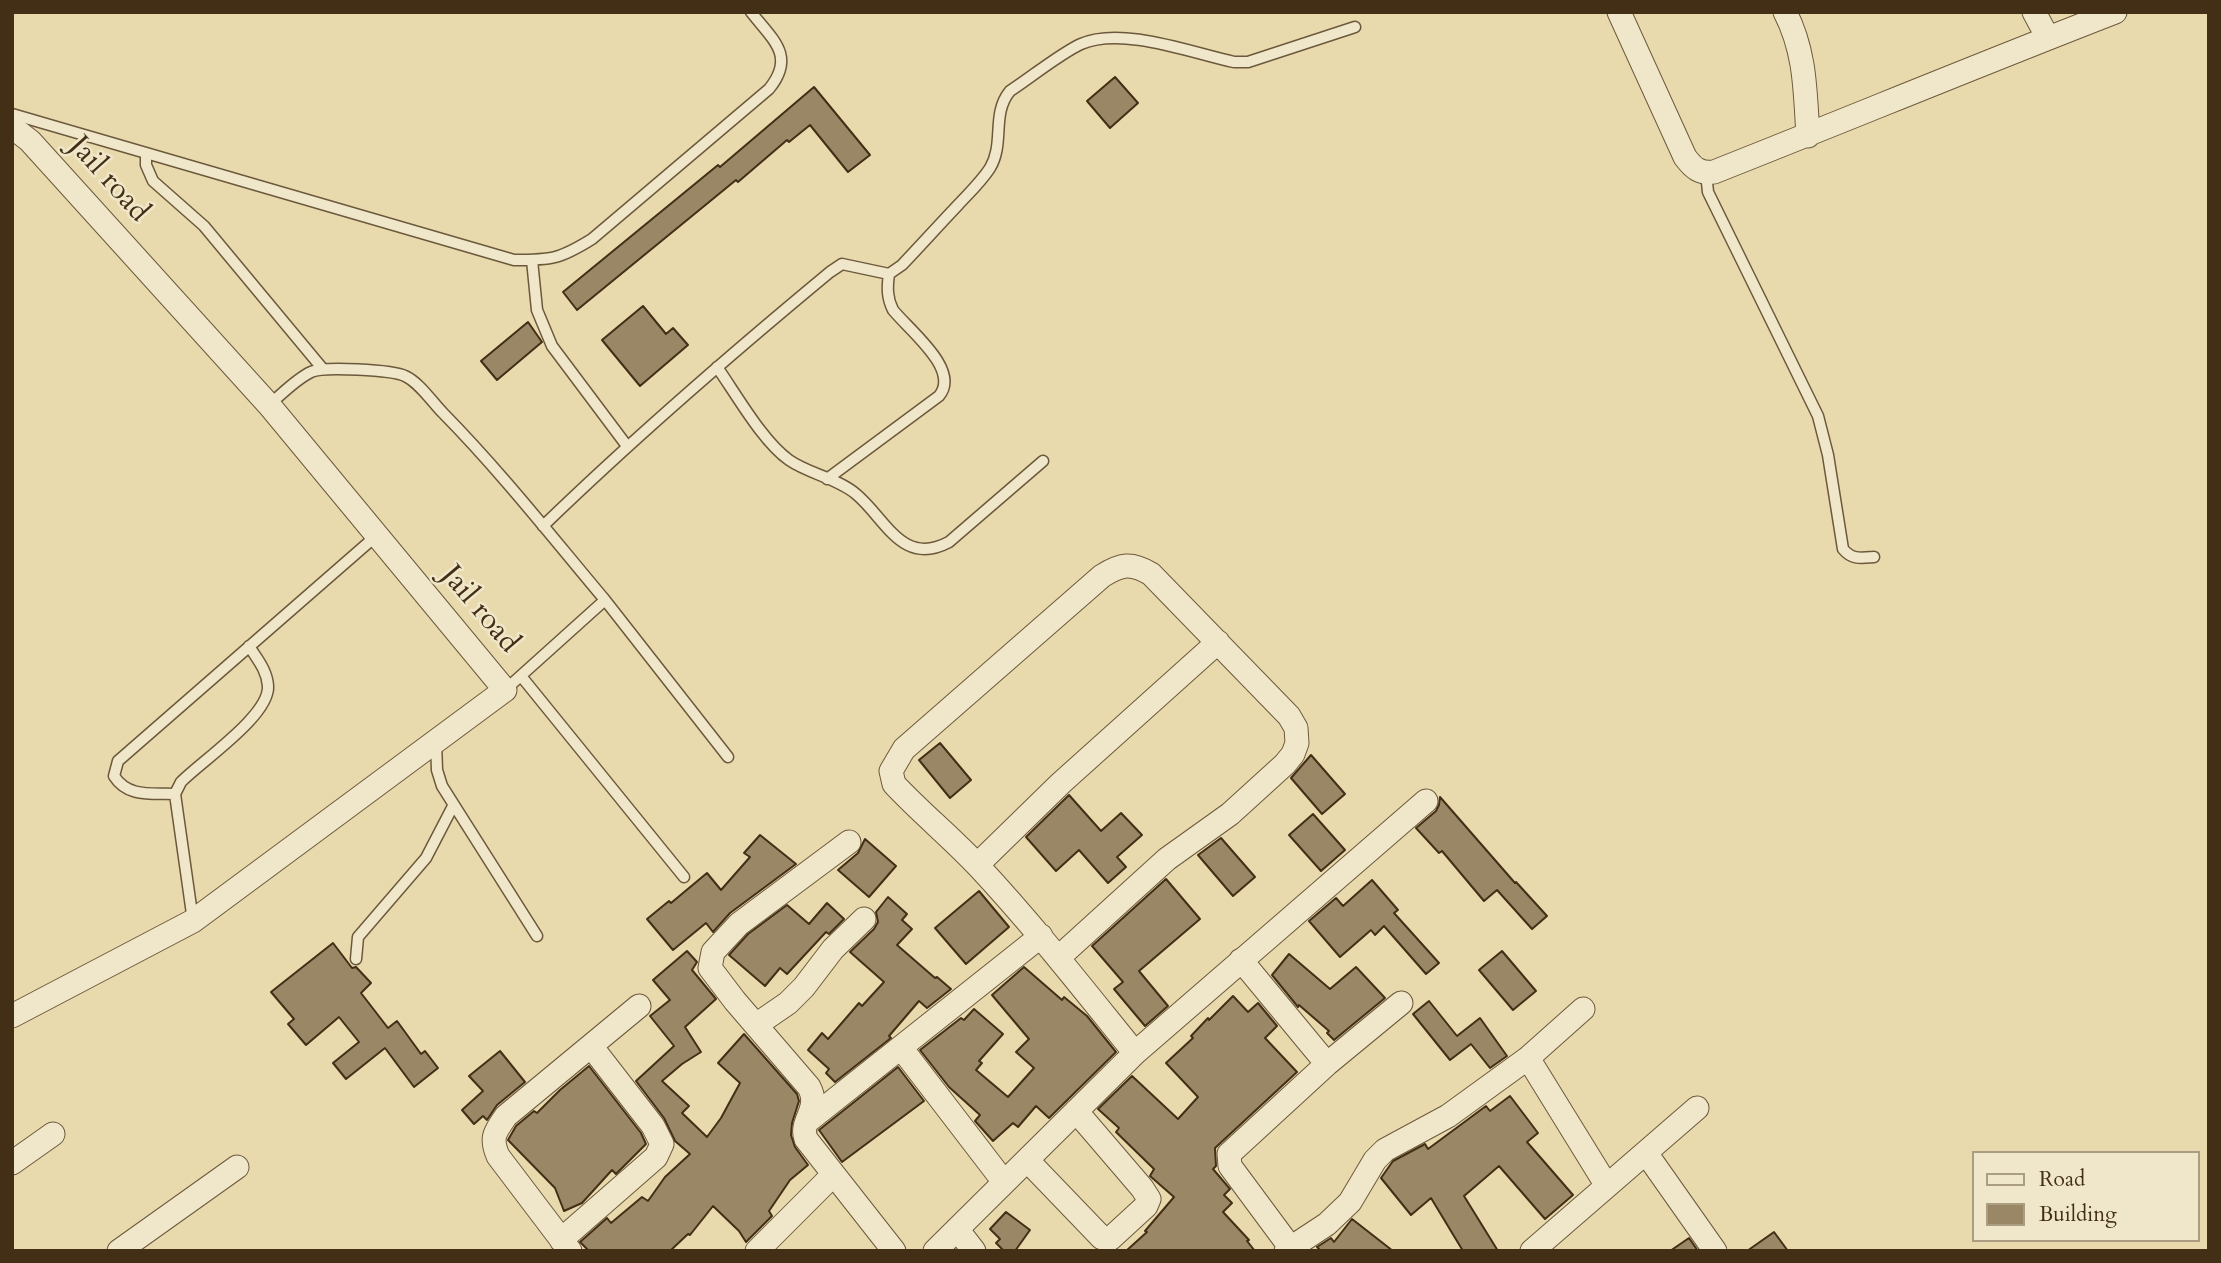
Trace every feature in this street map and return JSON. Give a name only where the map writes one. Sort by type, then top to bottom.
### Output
[{"type":"street","points":[[1619,12],[1685,157],[1692,166],[1706,173],[1808,136],[1915,90],[1988,64],[2115,12]]},
{"type":"street","points":[[1785,12],[1798,41],[1803,62],[1808,136]]},
{"type":"street","points":[[2034,12],[2048,38]]},
{"type":"street","name":"Jail road","points":[[12,127],[30,141],[269,405],[376,536],[513,683],[436,743],[192,921],[12,1016]]},
{"type":"street","points":[[1058,958],[1167,859],[1243,804],[1285,765],[1297,743],[1296,728],[1289,716],[1151,574],[1138,566],[1126,564],[1102,576],[904,749],[891,771],[894,784],[977,865],[1041,936],[1058,958],[1135,1053]]},
{"type":"street","points":[[977,865],[1060,783],[1218,642]]},
{"type":"street","points":[[935,1251],[1135,1053],[1426,801]]},
{"type":"street","points":[[849,842],[745,919],[713,952],[710,968],[813,1094],[812,1111],[803,1133],[806,1139],[894,1251]]},
{"type":"street","points":[[756,1026],[788,1003],[833,950],[864,919]]},
{"type":"street","points":[[808,1121],[1041,936]]},
{"type":"street","points":[[1241,960],[1327,1064]]},
{"type":"street","points":[[1401,1003],[1327,1064],[1229,1154],[1230,1166],[1288,1249],[1327,1224],[1342,1209],[1359,1190],[1375,1160],[1385,1150],[1448,1116],[1528,1058],[1584,1009]]},
{"type":"street","points":[[591,1046],[653,1126],[662,1144],[656,1157],[565,1245],[498,1156],[493,1144],[495,1132],[506,1116],[639,1006]]},
{"type":"street","points":[[902,1049],[1004,1182]]},
{"type":"street","points":[[1528,1058],[1607,1186]]},
{"type":"street","points":[[1532,1251],[1697,1108]]},
{"type":"street","points":[[1027,1160],[1102,1238],[1110,1239],[1146,1206],[1149,1199],[1147,1195],[1076,1111]]},
{"type":"street","points":[[12,1163],[52,1134]]},
{"type":"street","points":[[1646,1153],[1715,1251]]},
{"type":"street","points":[[119,1251],[237,1167]]},
{"type":"street","points":[[757,1251],[833,1175]]},
{"type":"street","points":[[957,1229],[974,1251]]},
{"type":"lane","points":[[12,114],[514,260],[546,260],[567,254],[592,239],[769,89],[779,76],[783,62],[778,47],[751,12]]},
{"type":"lane","points":[[543,526],[627,446],[830,272],[842,264],[889,274],[902,265],[991,167],[999,140],[998,116],[1001,102],[1010,92],[1080,44],[1106,38],[1133,38],[1234,62],[1248,62],[1355,27]]},
{"type":"lane","points":[[146,153],[146,165],[153,181],[204,226],[322,368]]},
{"type":"lane","points":[[1706,173],[1709,192],[1818,416],[1828,455],[1843,549],[1856,558],[1874,557]]},
{"type":"lane","points":[[532,260],[537,310],[552,346],[627,446]]},
{"type":"lane","points":[[827,479],[945,389],[946,380],[942,367],[889,302],[889,274]]},
{"type":"lane","points":[[717,367],[775,448],[802,468],[855,493],[892,535],[905,545],[923,550],[936,549],[949,542],[1043,461]]},
{"type":"lane","points":[[269,405],[303,377],[322,368],[354,371],[373,368],[386,373],[403,374],[410,379],[463,433],[543,526],[729,757]]},
{"type":"lane","points":[[175,794],[128,790],[114,776],[118,761],[376,536]]},
{"type":"lane","points":[[605,600],[513,683],[684,877]]},
{"type":"lane","points":[[192,921],[175,794],[181,782],[255,717],[265,703],[268,687],[265,670],[249,646]]},
{"type":"lane","points":[[436,743],[437,770],[442,786],[537,936]]},
{"type":"lane","points":[[356,959],[358,937],[426,858],[453,806]]},
{"type":"building","points":[[1115,77],[1138,103],[1110,128],[1087,101]]},
{"type":"building","points":[[814,87],[870,155],[848,172],[810,125],[789,142],[787,140],[738,182],[736,180],[577,310],[563,292],[718,165],[720,167]]},
{"type":"building","points":[[643,306],[666,334],[673,328],[688,345],[640,386],[602,340]]},
{"type":"building","points":[[528,322],[542,342],[497,380],[481,361]]},
{"type":"building","points":[[940,743],[971,780],[950,798],[919,760]]},
{"type":"building","points":[[1311,755],[1345,794],[1322,814],[1291,778]]},
{"type":"building","points":[[1069,795],[1101,831],[1121,813],[1142,835],[1117,857],[1126,867],[1108,883],[1079,850],[1056,871],[1026,837]]},
{"type":"building","points":[[1440,797],[1547,916],[1532,929],[1497,890],[1484,901],[1442,851],[1439,853],[1416,828],[1436,811]]},
{"type":"building","points":[[1313,814],[1345,850],[1321,871],[1289,835]]},
{"type":"building","points":[[760,835],[796,864],[730,913],[713,932],[706,923],[673,950],[647,919],[707,873],[721,890],[750,857],[744,853]]},
{"type":"building","points":[[1221,838],[1255,877],[1233,896],[1198,855]]},
{"type":"building","points":[[865,839],[896,866],[869,897],[838,870],[858,853]]},
{"type":"building","points":[[1166,879],[1200,919],[1139,971],[1168,1006],[1145,1026],[1114,989],[1123,982],[1092,946]]},
{"type":"building","points":[[1372,880],[1398,910],[1394,913],[1439,963],[1426,974],[1384,926],[1375,935],[1371,930],[1340,957],[1309,921],[1336,898],[1343,906]]},
{"type":"building","points":[[979,891],[1009,927],[966,964],[935,928]]},
{"type":"building","points":[[888,897],[907,914],[902,920],[912,929],[897,945],[951,989],[927,1008],[919,1001],[889,1036],[891,1038],[835,1082],[826,1073],[829,1069],[808,1050],[822,1033],[828,1039],[859,1003],[862,1006],[884,982],[850,952],[874,929],[878,922],[876,912]]},
{"type":"building","points":[[827,903],[844,919],[829,934],[826,932],[787,974],[780,968],[765,986],[729,955],[748,934],[787,905],[809,924]]},
{"type":"building","points":[[333,943],[352,968],[356,967],[371,983],[361,993],[388,1028],[397,1021],[421,1054],[425,1051],[438,1068],[414,1087],[385,1048],[346,1079],[333,1063],[359,1042],[339,1017],[306,1045],[288,1024],[294,1019],[271,992]]},
{"type":"building","points":[[687,951],[697,962],[692,970],[716,999],[685,1027],[701,1052],[662,1081],[689,1106],[682,1113],[707,1137],[740,1083],[718,1063],[744,1034],[797,1094],[799,1101],[791,1135],[795,1147],[808,1165],[790,1180],[769,1211],[772,1216],[746,1242],[739,1231],[713,1206],[690,1235],[670,1251],[589,1251],[580,1242],[607,1218],[611,1223],[642,1197],[648,1201],[665,1177],[690,1154],[675,1141],[664,1118],[636,1081],[674,1046],[650,1016],[670,1000],[653,980]]},
{"type":"building","points":[[1502,951],[1536,991],[1513,1010],[1479,970]]},
{"type":"building","points":[[1289,954],[1330,989],[1356,967],[1385,998],[1334,1040],[1327,1033],[1329,1031],[1299,1005],[1298,1007],[1272,975]]},
{"type":"building","points":[[1024,967],[1062,1000],[1064,997],[1087,1016],[1116,1052],[1049,1118],[1036,1106],[1018,1127],[1013,1123],[993,1141],[975,1121],[980,1115],[949,1087],[920,1050],[961,1018],[964,1020],[974,1009],[1003,1034],[979,1061],[982,1063],[976,1070],[1008,1097],[1034,1068],[1016,1052],[1029,1039],[992,995]]},
{"type":"building","points":[[1233,996],[1248,1012],[1258,1003],[1277,1026],[1265,1038],[1297,1072],[1215,1148],[1216,1166],[1213,1169],[1230,1189],[1224,1195],[1232,1203],[1223,1212],[1249,1240],[1247,1241],[1255,1251],[1126,1251],[1147,1232],[1145,1231],[1174,1197],[1150,1176],[1154,1169],[1116,1132],[1119,1128],[1098,1109],[1132,1076],[1178,1119],[1198,1097],[1166,1063],[1193,1038],[1191,1036],[1208,1018],[1209,1020]]},
{"type":"building","points":[[1429,1001],[1457,1036],[1480,1018],[1507,1056],[1490,1068],[1471,1044],[1450,1060],[1413,1014]]},
{"type":"building","points":[[500,1051],[525,1082],[497,1105],[487,1120],[483,1116],[474,1124],[462,1110],[483,1091],[469,1076]]},
{"type":"building","points":[[589,1066],[641,1133],[646,1144],[616,1174],[612,1170],[582,1203],[564,1211],[555,1188],[508,1140],[516,1126],[534,1111],[537,1113]]},
{"type":"building","points":[[898,1067],[924,1101],[842,1162],[819,1130]]},
{"type":"building","points":[[1510,1096],[1538,1133],[1527,1142],[1573,1195],[1545,1219],[1499,1166],[1464,1196],[1498,1251],[1463,1251],[1431,1198],[1411,1215],[1381,1178],[1393,1161],[1425,1144],[1428,1149],[1486,1106],[1490,1111]]},
{"type":"building","points":[[1006,1212],[1030,1230],[1015,1251],[1004,1251],[996,1243],[1000,1239],[990,1229]]},
{"type":"building","points":[[1352,1219],[1393,1251],[1321,1251],[1317,1247],[1331,1238],[1334,1242]]},
{"type":"building","points":[[1774,1232],[1788,1251],[1747,1251]]},
{"type":"building","points":[[1689,1238],[1698,1251],[1670,1251]]}]
